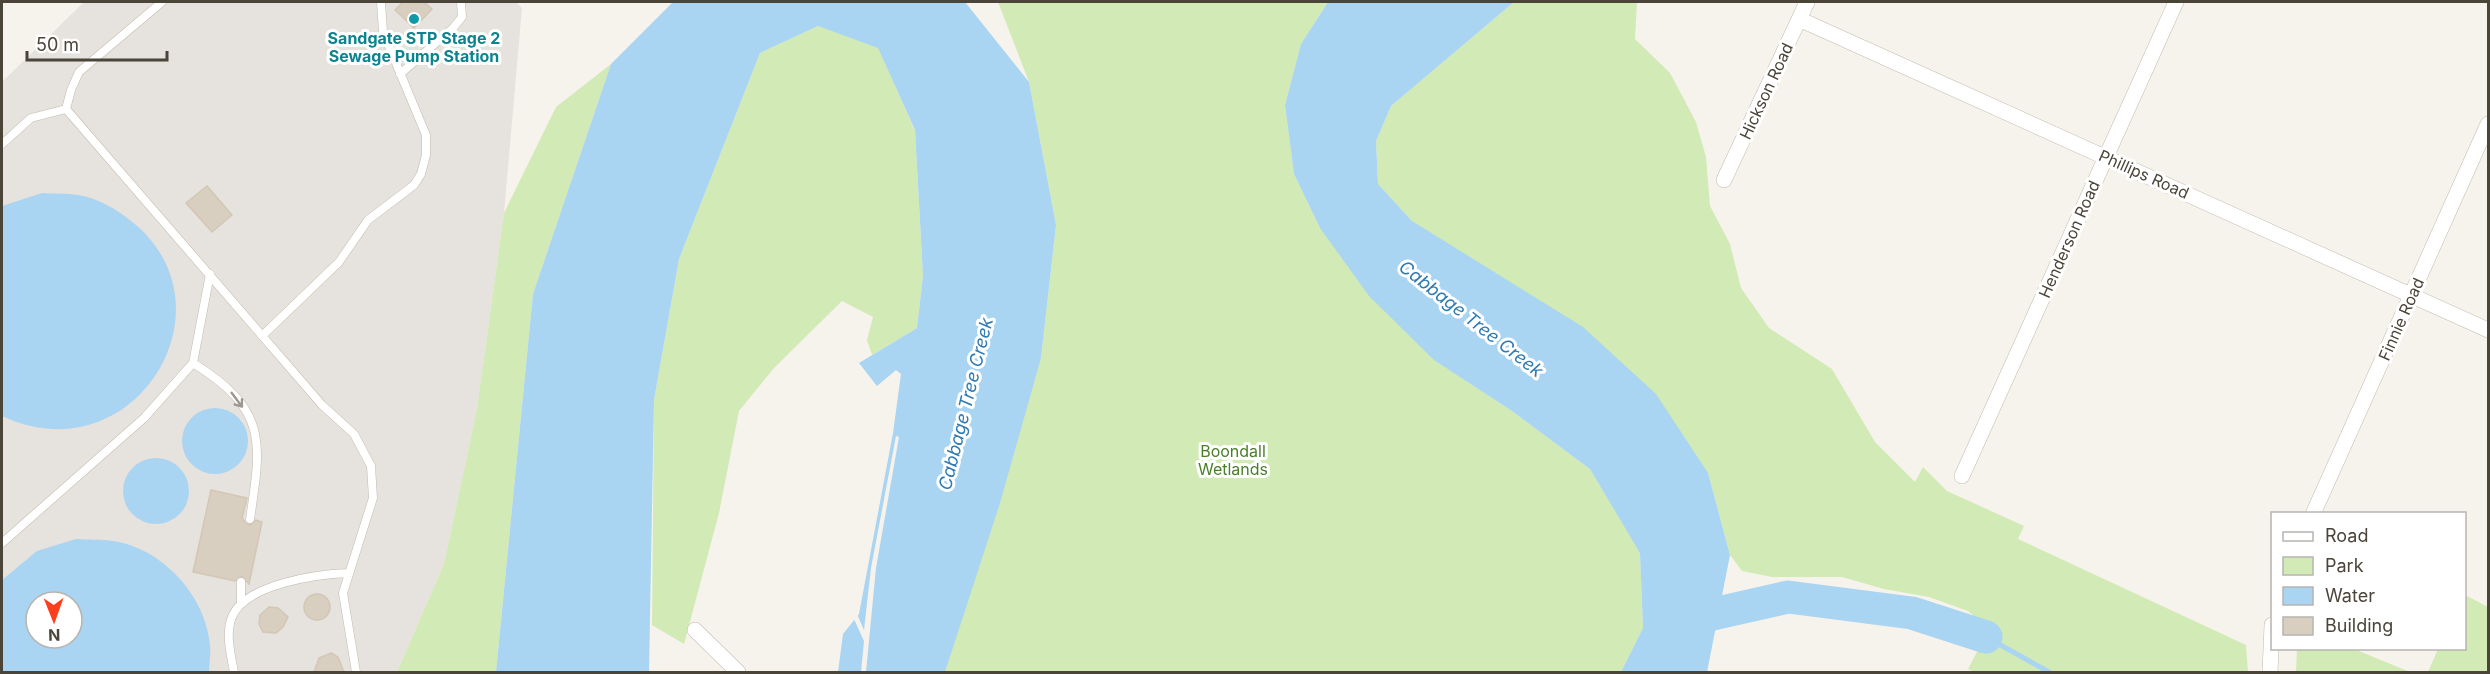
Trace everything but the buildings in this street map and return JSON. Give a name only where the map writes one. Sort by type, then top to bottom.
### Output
[{"type":"street","name":"Hickson Road","points":[[1724,180],[1807,2]]},
{"type":"street","name":"Henderson Road","points":[[1962,476],[2176,2]]},
{"type":"street","name":"Phillips Road","points":[[1799,19],[2488,330]]},
{"type":"street","name":"Finnie Road","points":[[2313,512],[2488,124]]},
{"type":"street","points":[[695,630],[738,672]]},
{"type":"street","points":[[2270,672],[2271,649]]},
{"type":"lane","points":[[66,110],[70,90],[79,72],[162,2]]},
{"type":"lane","points":[[262,336],[339,262],[368,220],[414,185],[421,174],[426,155],[426,135],[383,32],[381,2]]},
{"type":"lane","points":[[400,74],[453,28],[462,17],[461,2]]},
{"type":"lane","points":[[2,144],[31,118],[66,110]]},
{"type":"lane","points":[[66,110],[322,405],[354,434],[371,466],[373,498],[343,593],[356,672]]},
{"type":"lane","points":[[2,543],[144,418],[193,363],[210,274]]},
{"type":"lane","points":[[193,363],[224,382],[254,421],[259,461],[250,519]]},
{"type":"lane","points":[[234,672],[229,642],[231,618],[242,602],[254,593],[323,574],[349,573]]},
{"type":"lane","points":[[241,582],[242,602]]},
{"type":"shaded area","points":[[84,2],[516,2],[522,8],[504,213],[477,409],[444,564],[397,672],[2,672],[2,82]]},
{"type":"green space","name":"Boondall Wetlands","points":[[998,2],[1328,2],[1301,44],[1285,105],[1294,174],[1320,228],[1435,360],[1512,411],[1590,469],[1640,552],[1643,628],[1621,672],[945,672],[1041,358],[1056,225],[1029,82]]},
{"type":"green space","points":[[1514,2],[1637,2],[1635,39],[1670,73],[1696,122],[1706,157],[1710,206],[1730,244],[1741,288],[1769,328],[1832,369],[1875,442],[1915,482],[1923,467],[1947,491],[2024,526],[2018,539],[2246,645],[2248,672],[1974,672],[1968,669],[1989,629],[1968,611],[1929,597],[1884,589],[1842,577],[1772,577],[1742,571],[1730,555],[1708,473],[1412,221],[1378,184],[1376,141],[1391,106]]},
{"type":"green space","points":[[818,26],[878,47],[915,131],[923,276],[917,328],[872,355],[867,340],[873,317],[842,301],[774,368],[739,411],[719,513],[684,644],[652,625],[654,400],[679,259],[760,53]]},
{"type":"green space","points":[[611,64],[533,294],[496,672],[397,672],[444,564],[477,409],[504,213],[556,107]]},
{"type":"green space","points":[[2466,596],[2488,607],[2488,672],[2428,672],[2438,650],[2466,650]]},
{"type":"green space","points":[[2297,650],[2356,650],[2410,672],[2296,672]]},
{"type":"water","name":"Cabbage Tree Creek","points":[[673,2],[965,2],[1029,82],[1056,225],[1041,358],[1000,503],[945,672],[838,672],[843,634],[859,614],[893,433],[901,374],[896,370],[877,386],[859,363],[917,328],[923,276],[915,130],[878,48],[818,26],[760,53],[679,259],[654,400],[649,672],[496,672],[533,294],[611,64]]},
{"type":"water","name":"Cabbage Tree Creek","points":[[1328,2],[1514,2],[1391,106],[1376,141],[1378,184],[1412,221],[1583,327],[1656,394],[1708,473],[1730,555],[1707,672],[1621,672],[1643,628],[1640,553],[1590,469],[1512,411],[1434,360],[1369,296],[1320,228],[1294,174],[1285,105],[1301,44]]},
{"type":"water","points":[[42,193],[85,196],[113,208],[131,221],[162,256],[175,296],[173,336],[157,373],[130,404],[93,424],[50,429],[2,416],[2,206]]},
{"type":"water","points":[[215,408],[228,411],[238,418],[245,428],[248,441],[245,454],[238,464],[228,471],[215,474],[202,471],[192,464],[185,454],[182,441],[185,428],[192,418],[202,411]]},
{"type":"water","points":[[156,458],[169,461],[179,468],[186,478],[189,491],[186,504],[179,514],[169,521],[156,524],[143,521],[133,514],[126,504],[123,491],[126,478],[133,468],[143,461]]},
{"type":"water","points":[[76,539],[108,540],[131,545],[164,564],[190,592],[207,627],[210,645],[209,672],[2,672],[2,580],[37,551]]},
{"type":"pier","points":[[896,436],[899,437],[876,568],[866,672],[861,672],[864,641],[853,617],[857,614],[864,630],[871,568]]},
{"type":"waterway","points":[[1682,621],[1788,597],[1912,613],[1986,637]]},
{"type":"waterway","points":[[1986,637],[2049,672]]},
{"type":"place","name":"Sandgate STP Stage 2 Sewage Pump Station","points":[[414,19]]}]
